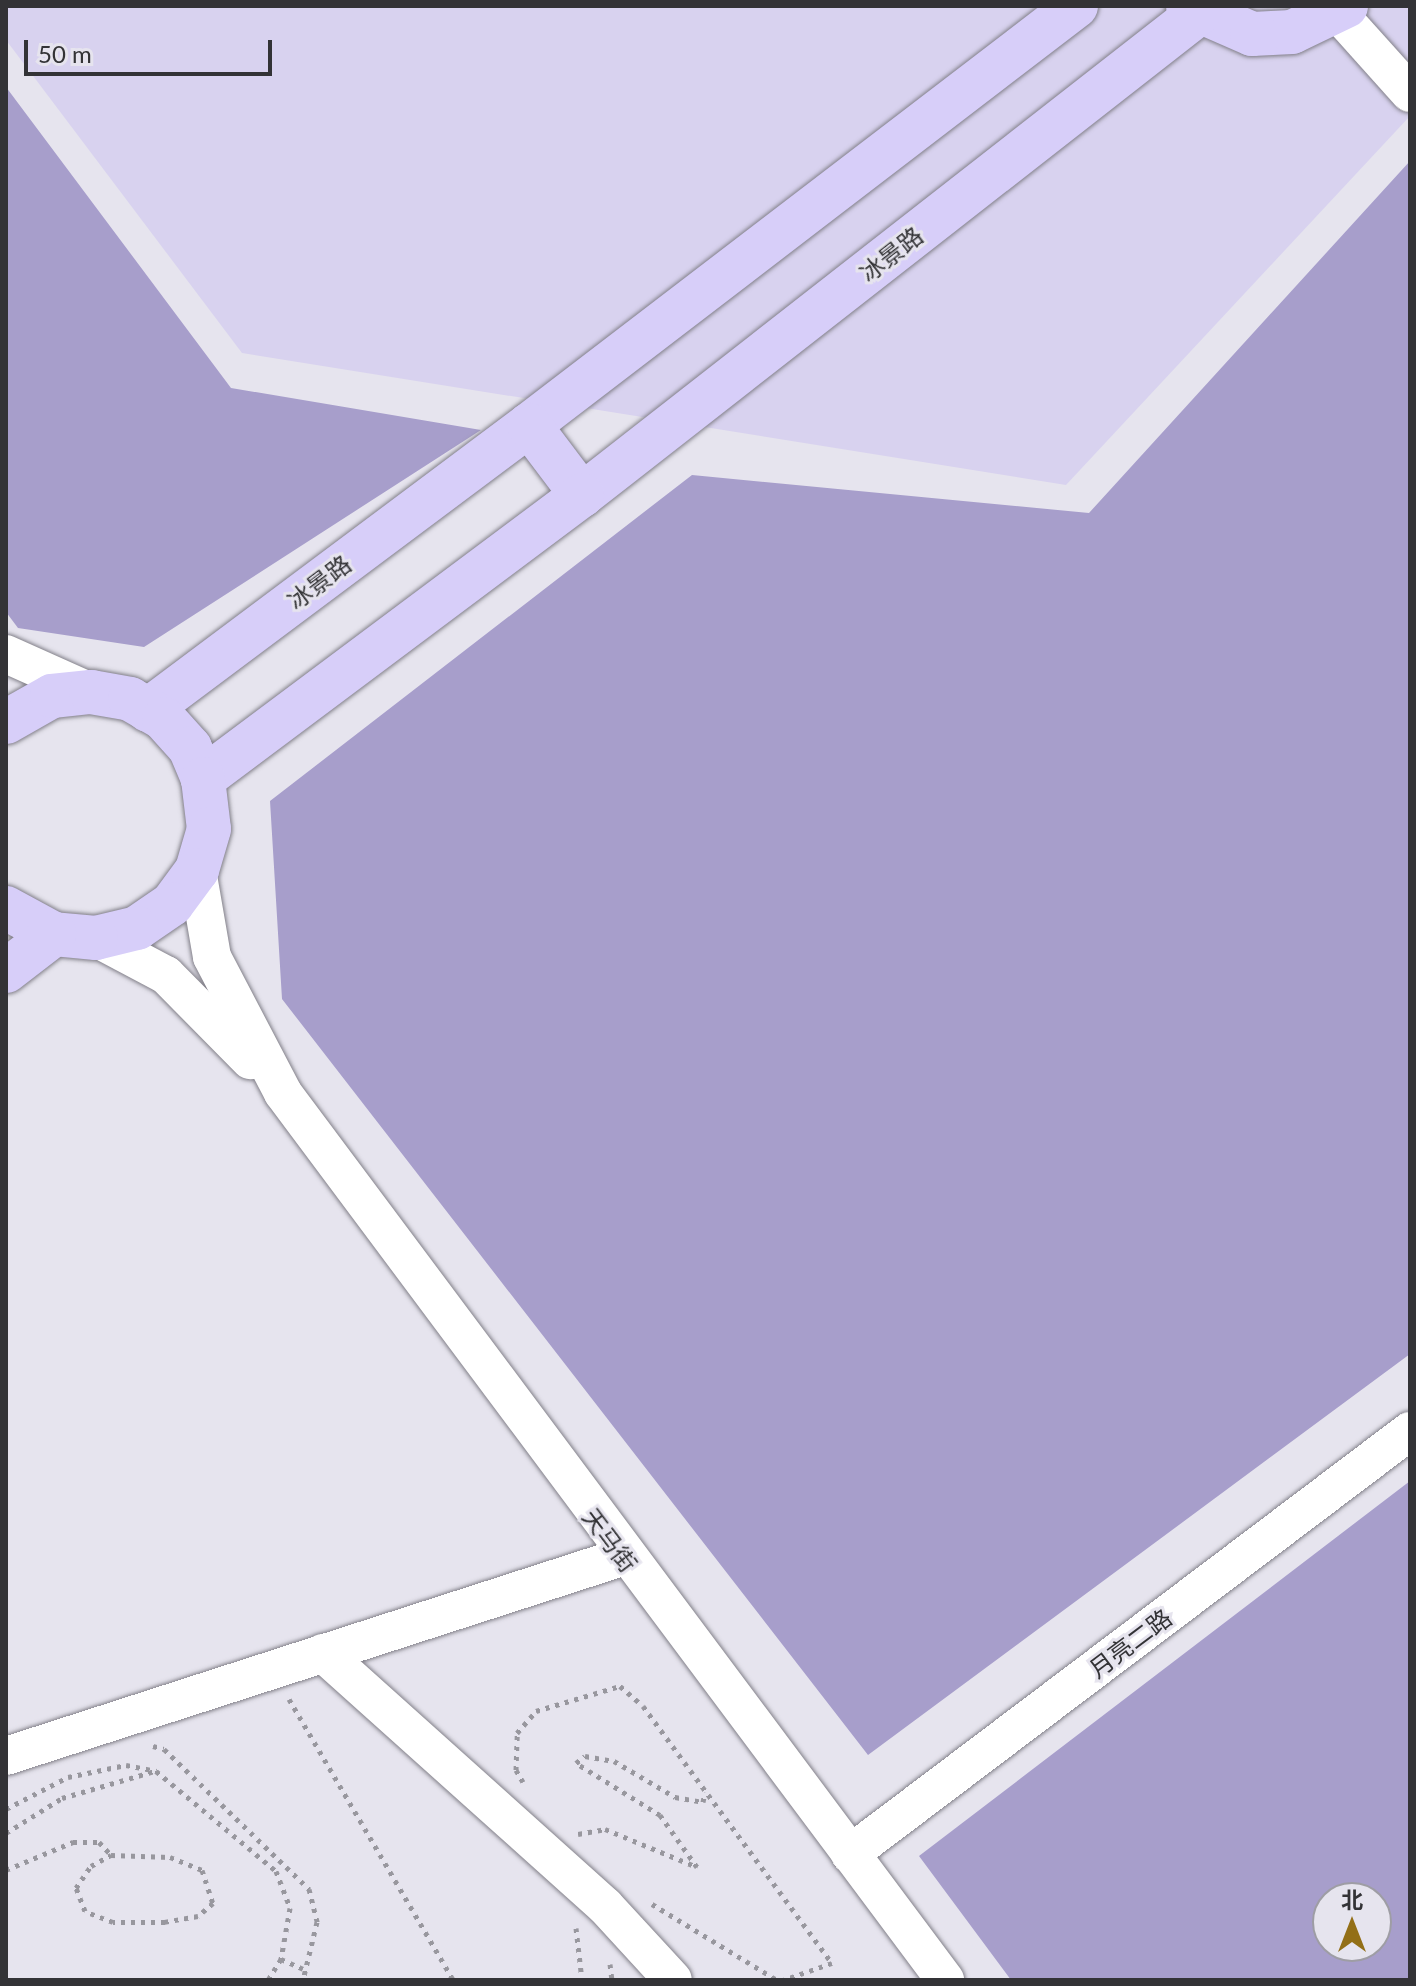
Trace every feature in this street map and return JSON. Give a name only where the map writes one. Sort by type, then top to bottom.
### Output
[{"type":"main road","name":"冰景路","points":[[148,710],[529,425],[1076,6]]},
{"type":"main road","name":"冰景路","points":[[203,779],[582,495],[1194,10]]},
{"type":"main road","points":[[1194,10],[1252,34],[1292,32],[1342,10]]},
{"type":"main road","points":[[529,425],[582,495]]},
{"type":"main road","points":[[6,722],[52,696],[91,692],[148,710],[190,748],[203,779],[209,829],[197,870],[172,904],[137,928],[35,924],[6,971]]},
{"type":"street","points":[[1342,10],[1410,93]]},
{"type":"street","points":[[6,654],[91,692]]},
{"type":"street","points":[[197,870],[215,967],[283,1093]]},
{"type":"street","points":[[35,924],[166,975],[283,1093]]},
{"type":"street","name":"天马街","points":[[283,1093],[622,1557],[945,1980]]},
{"type":"street","name":"月亮二路","points":[[850,1854],[1410,1431]]},
{"type":"street","points":[[6,1756],[622,1557]]},
{"type":"street","points":[[323,1653],[605,1906],[673,1980]]},
{"type":"path","points":[[272,1670],[453,1980]]},
{"type":"path","points":[[530,1795],[516,1770],[517,1733],[536,1711],[620,1686],[643,1706],[832,1963],[780,1980],[677,1914],[642,1900]]},
{"type":"path","points":[[137,1743],[164,1749],[309,1889],[317,1922],[303,1969],[303,1980]]},
{"type":"path","points":[[564,1837],[605,1829],[697,1867],[660,1815],[576,1763],[585,1756],[614,1761],[675,1797],[703,1802],[705,1791]]},
{"type":"path","points":[[6,1809],[68,1777],[126,1765],[156,1771],[276,1871],[290,1908],[281,1959],[268,1980]]},
{"type":"path","points":[[6,1833],[62,1798],[156,1771]]},
{"type":"path","points":[[6,1870],[73,1842],[99,1842],[111,1855],[170,1857],[202,1870],[213,1903],[198,1916],[165,1922],[113,1922],[85,1911],[76,1888],[91,1866],[111,1855]]},
{"type":"path","points":[[573,1918],[582,1980]]},
{"type":"path","points":[[281,1959],[303,1969]]},
{"type":"shaded area","points":[[6,6],[1410,6],[1410,116],[1066,485],[242,353],[6,40]]},
{"type":"shaded area","points":[[6,87],[231,388],[481,430],[144,647],[18,628],[6,612]]},
{"type":"shaded area","points":[[1410,161],[1410,1354],[868,1755],[282,999],[270,801],[692,475],[1089,513]]},
{"type":"shaded area","points":[[1410,1481],[1410,1980],[1011,1980],[919,1856]]}]
